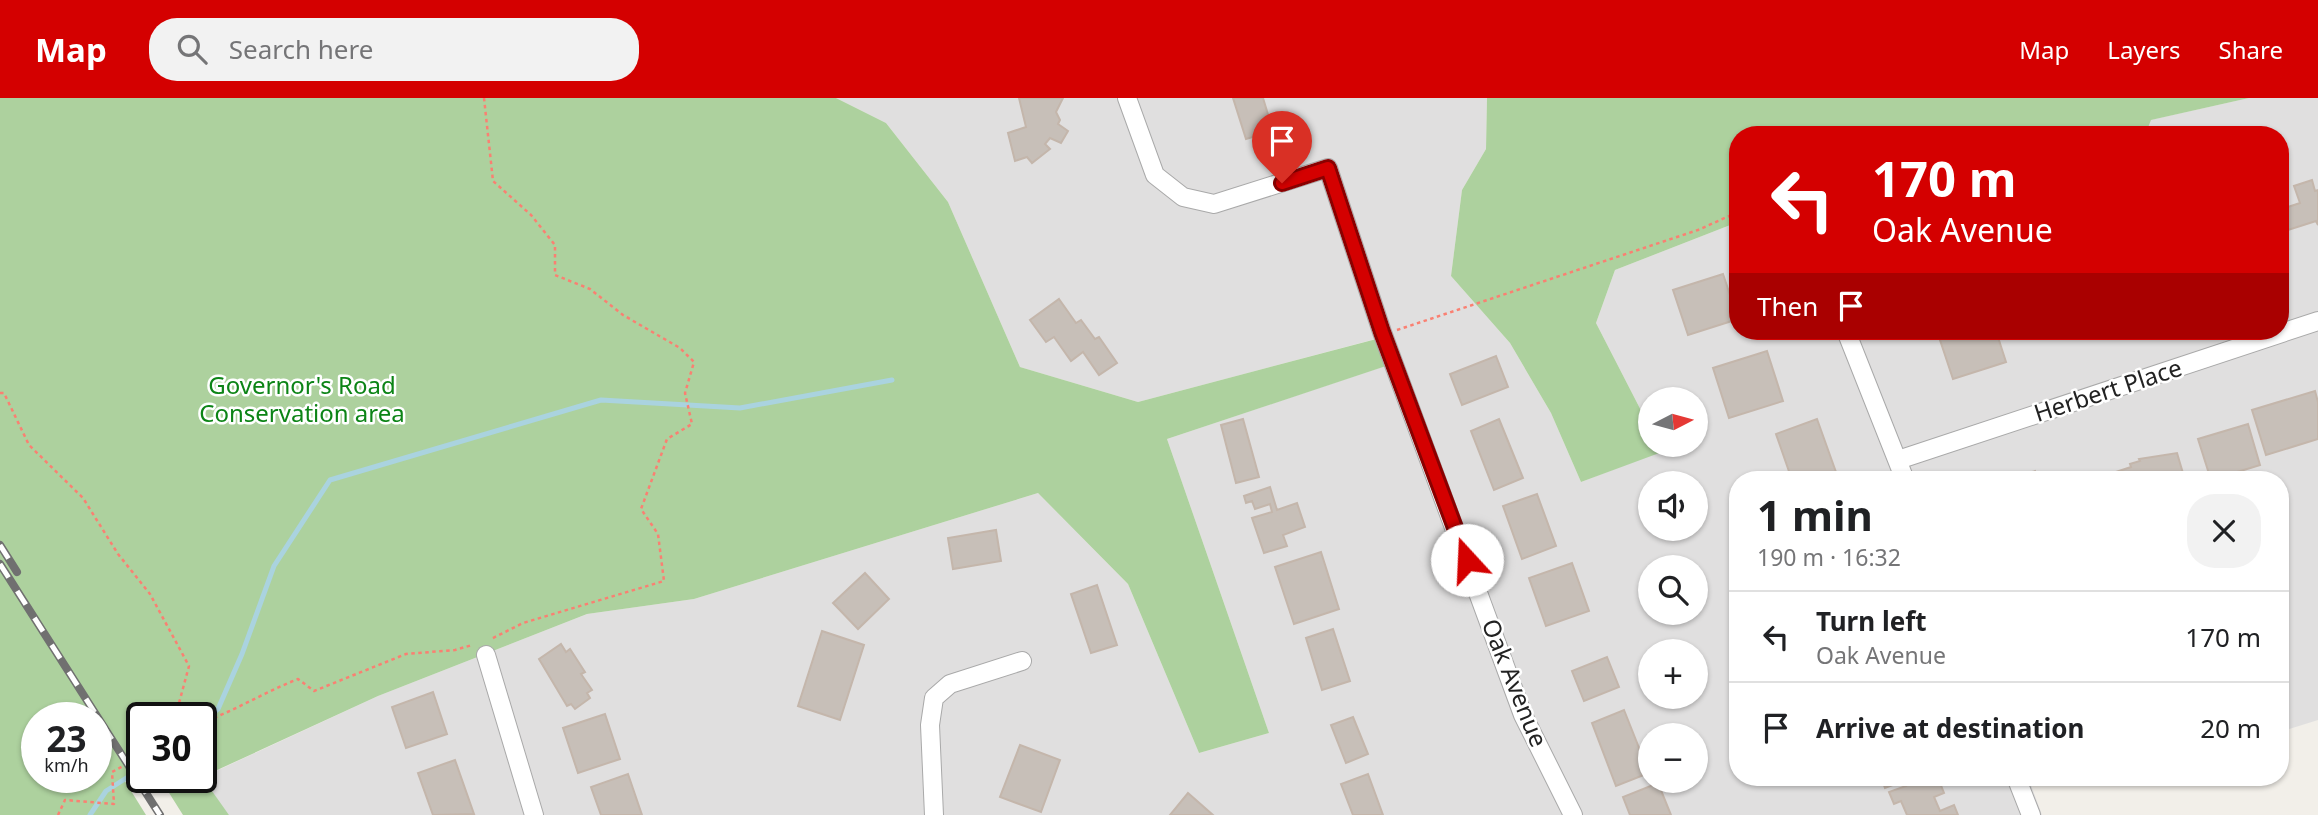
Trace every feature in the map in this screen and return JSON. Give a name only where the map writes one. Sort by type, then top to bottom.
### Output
[{"type":"street","name":"Oak Avenue","points":[[1127,98],[1156,175],[1183,197],[1214,204],[1328,168],[1382,332],[1523,715],[1573,815]]},
{"type":"street","name":"Herbert Place","points":[[2289,331],[2318,321]]},
{"type":"street","points":[[1850,340],[1902,471]]},
{"type":"street","name":"Herbert Place","points":[[1898,460],[2261,340]]},
{"type":"street","points":[[484,646],[534,815]]},
{"type":"street","points":[[934,815],[930,725],[934,698],[950,684],[1021,661]]},
{"type":"street","points":[[2020,786],[2031,815]]},
{"type":"path","points":[[217,717],[263,693],[298,679],[314,691],[406,654],[484,646],[523,623],[664,580],[658,534],[641,509],[667,439],[691,424],[685,393],[694,362],[680,348],[623,315],[590,289],[555,275],[555,245],[531,215],[493,181],[484,98]]},
{"type":"path","points":[[1396,330],[1698,230],[1729,216]]},
{"type":"path","points":[[0,393],[4,393],[29,445],[83,498],[118,554],[150,594],[189,666],[179,702]]},
{"type":"path","points":[[58,815],[65,800],[114,804],[112,772],[126,765]]},
{"type":"shaded area","points":[[836,98],[1487,98],[1486,149],[1462,190],[1451,276],[1510,343],[1551,413],[1581,482],[1646,457],[1708,457],[1708,387],[1638,387],[1638,405],[1596,323],[1615,270],[1729,226],[1729,340],[2289,340],[2289,126],[2148,126],[2150,120],[2249,98],[2318,98],[2318,720],[2289,729],[2289,471],[1729,471],[1729,786],[2031,786],[2042,815],[229,815],[212,793],[217,793],[217,771],[378,696],[587,614],[694,599],[1038,493],[1128,584],[1199,753],[1269,733],[1167,439],[1394,363],[1383,337],[1138,402],[1020,367],[948,202],[886,123]]},
{"type":"green space","name":"Governor's Road Conservation area","points":[[0,98],[836,98],[886,123],[948,202],[1020,367],[1138,402],[1384,337],[1395,363],[1167,439],[1269,733],[1199,753],[1128,584],[1038,493],[694,599],[587,614],[378,696],[217,770],[217,702],[126,702],[126,779],[123,778],[126,793],[132,793],[146,815],[0,815]]},
{"type":"green space","points":[[1487,98],[2249,98],[2151,120],[2149,126],[1729,126],[1729,226],[1615,270],[1596,323],[1638,405],[1638,457],[1648,457],[1581,482],[1551,413],[1510,343],[1451,276],[1462,190],[1486,149]]},
{"type":"green space","name":"Governor's Road Conservation area","points":[[169,793],[213,793],[229,815],[183,815]]},
{"type":"building","points":[[1019,98],[1063,98],[1056,112],[1060,120],[1058,124],[1068,131],[1061,143],[1050,138],[1045,144],[1050,149],[1032,163],[1027,157],[1015,161],[1008,133],[1026,127]]},
{"type":"building","points":[[1233,98],[1263,98],[1273,131],[1246,139]]},
{"type":"building","points":[[2312,180],[2315,191],[2318,190],[2318,225],[2316,221],[2289,230],[2289,207],[2300,203],[2294,186]]},
{"type":"building","points":[[1723,274],[1729,292],[1729,322],[1688,335],[1673,290]]},
{"type":"building","points":[[1059,299],[1076,323],[1081,320],[1095,339],[1099,337],[1117,363],[1099,375],[1083,352],[1071,361],[1054,337],[1046,342],[1030,320]]},
{"type":"building","points":[[1940,340],[1999,340],[2006,362],[1953,379]]},
{"type":"building","points":[[1767,351],[1783,401],[1729,418],[1713,368]]},
{"type":"building","points":[[1496,356],[1508,387],[1462,405],[1450,374]]},
{"type":"building","points":[[2315,391],[2318,402],[2318,439],[2266,455],[2252,410]]},
{"type":"building","points":[[1243,419],[1259,477],[1236,483],[1221,425]]},
{"type":"building","points":[[1499,419],[1523,478],[1494,490],[1471,431]]},
{"type":"building","points":[[1817,419],[1836,471],[1789,471],[1776,434]]},
{"type":"building","points":[[2248,424],[2260,465],[2240,471],[2208,471],[2198,439]]},
{"type":"building","points":[[2177,453],[2182,471],[2119,471],[2131,467],[2130,464],[2140,461],[2139,459]]},
{"type":"building","points":[[1270,487],[1277,510],[1297,503],[1305,527],[1283,535],[1287,546],[1264,553],[1252,518],[1272,512],[1270,504],[1255,509],[1252,501],[1246,503],[1244,496]]},
{"type":"building","points":[[1537,494],[1556,546],[1522,559],[1503,506]]},
{"type":"building","points":[[996,530],[1001,561],[953,569],[948,538]]},
{"type":"building","points":[[1321,552],[1339,609],[1294,624],[1275,567]]},
{"type":"building","points":[[1572,563],[1589,611],[1546,626],[1529,578]]},
{"type":"building","points":[[865,573],[889,599],[858,629],[833,603]]},
{"type":"building","points":[[1097,585],[1117,645],[1091,653],[1071,594]]},
{"type":"building","points":[[1333,629],[1350,681],[1322,690],[1306,638]]},
{"type":"building","points":[[822,631],[864,645],[840,720],[798,706]]},
{"type":"building","points":[[561,644],[566,652],[570,649],[585,672],[581,674],[592,690],[587,693],[590,698],[575,709],[571,704],[567,706],[539,659]]},
{"type":"building","points":[[1607,657],[1619,687],[1584,701],[1572,671]]},
{"type":"building","points":[[433,692],[447,734],[406,748],[392,707]]},
{"type":"building","points":[[1624,710],[1638,745],[1638,777],[1616,786],[1592,723]]},
{"type":"building","points":[[605,714],[620,759],[578,773],[563,728]]},
{"type":"building","points":[[1353,717],[1368,754],[1346,763],[1331,725]]},
{"type":"building","points":[[1020,745],[1060,760],[1041,812],[1000,797]]},
{"type":"building","points":[[455,760],[474,814],[433,815],[418,773]]},
{"type":"building","points":[[628,774],[642,815],[601,815],[591,787]]},
{"type":"building","points":[[1368,774],[1383,815],[1353,815],[1341,784]]},
{"type":"building","points":[[1906,786],[1941,786],[1944,793],[1934,797],[1940,811],[1954,805],[1958,815],[1907,815],[1901,801],[1894,804],[1889,792]]},
{"type":"building","points":[[1638,791],[1662,793],[1671,815],[1630,815],[1623,797]]},
{"type":"building","points":[[1188,793],[1213,815],[1170,815]]},
{"type":"waterway","points":[[217,710],[242,654],[274,566],[330,480],[601,400],[740,408],[892,380]]},
{"type":"waterway","points":[[90,815],[106,791],[126,778]]},
{"type":"railway","points":[[0,545],[17,572]]},
{"type":"railway","points":[[0,564],[160,815]]},
{"type":"route","points":[[1282,183],[1328,168],[1382,332],[1467,560]]}]
